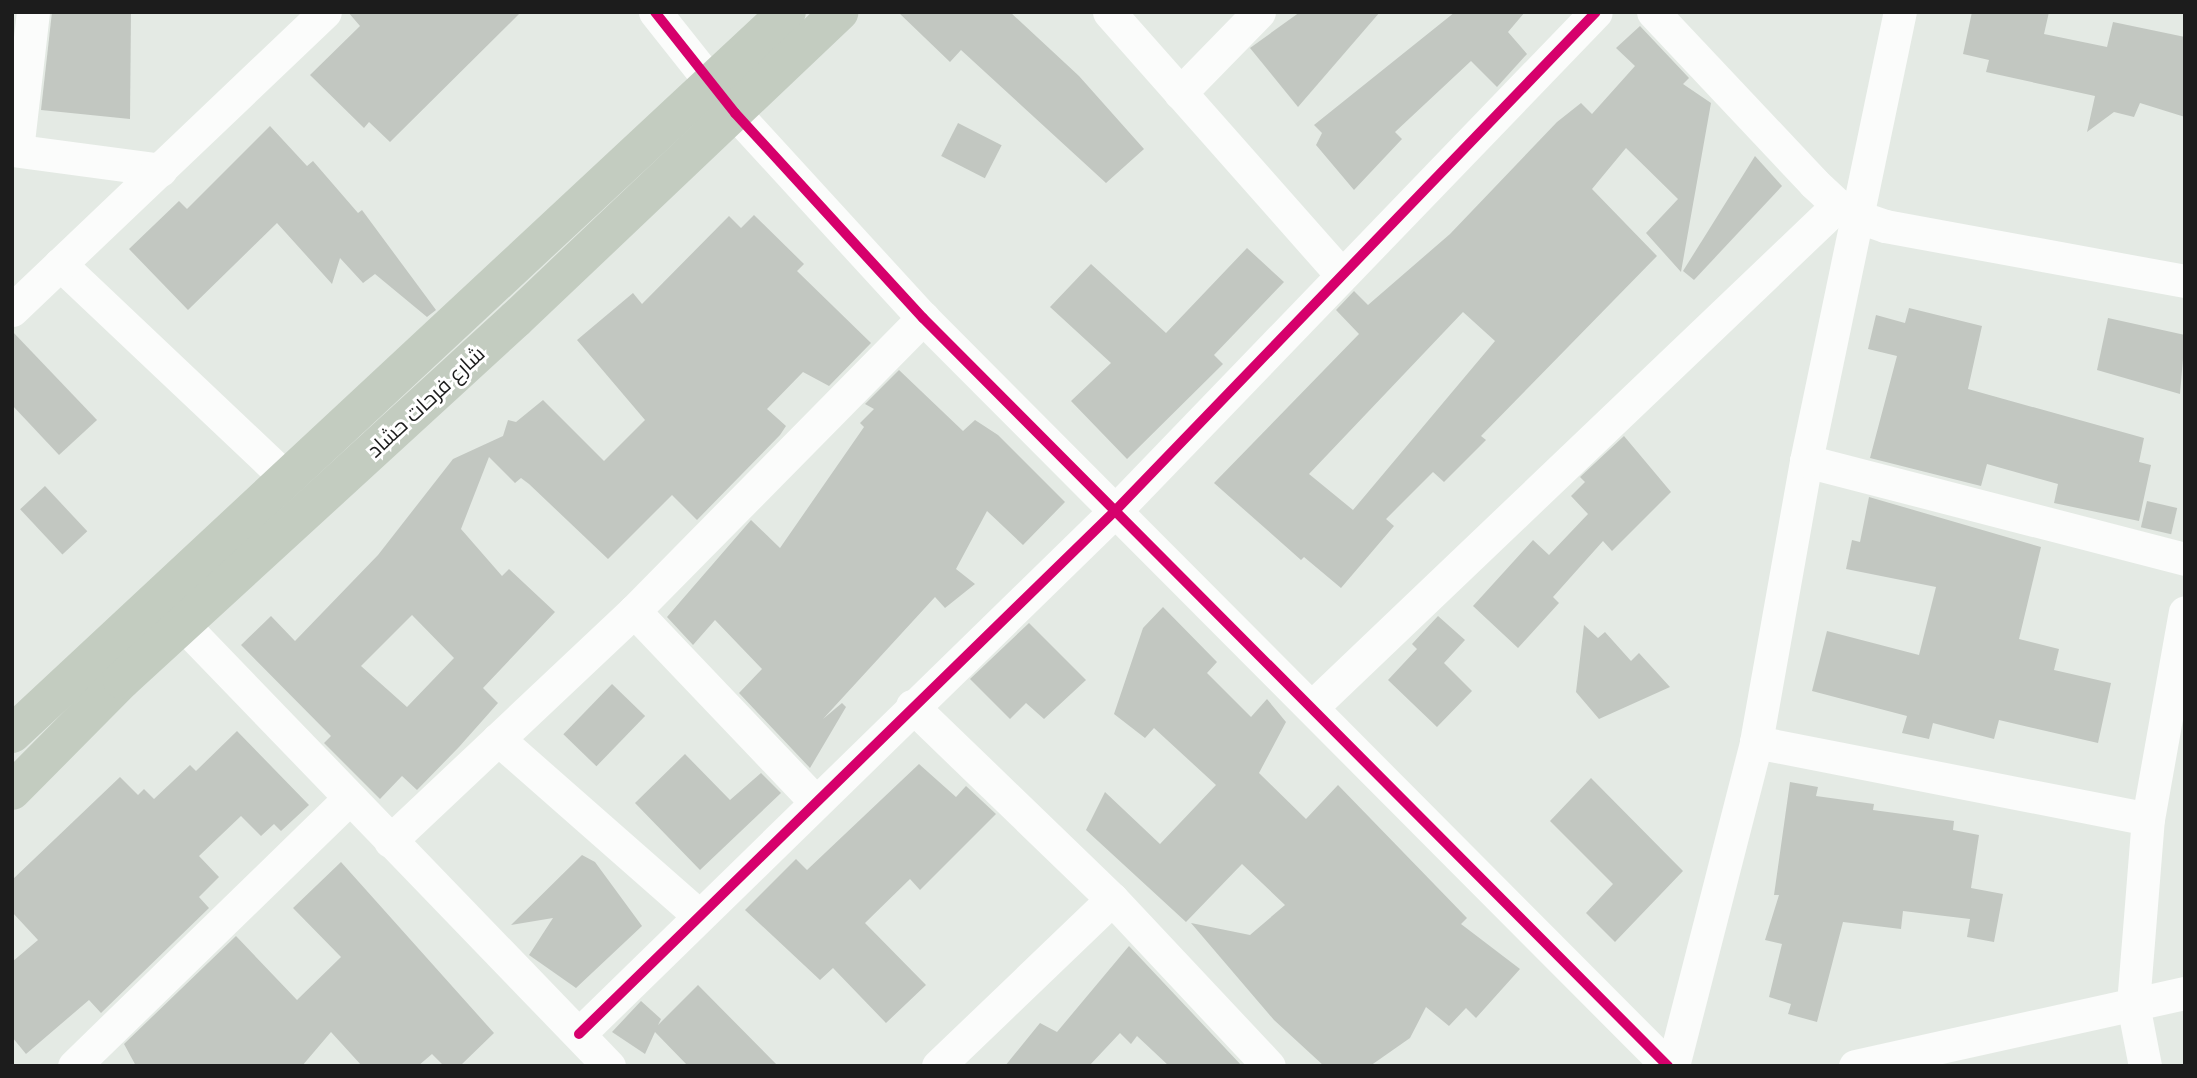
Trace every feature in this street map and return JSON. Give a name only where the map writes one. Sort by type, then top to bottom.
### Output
[{"type":"main road","name":"شارع فرحات حشاد","points":[[12,734],[170,613],[424,403],[725,99],[788,12]]},
{"type":"main road","name":"شارع فرحات حشاد","points":[[12,791],[286,478],[395,376],[725,99],[839,12]]},
{"type":"main road","points":[[395,376],[424,403]]},
{"type":"street","points":[[33,12],[14,150],[161,170]]},
{"type":"street","points":[[12,310],[325,12]]},
{"type":"street","points":[[655,12],[725,99],[923,318],[1670,1066]]},
{"type":"street","points":[[1109,12],[1341,274]]},
{"type":"street","points":[[1180,93],[1259,12]]},
{"type":"street","points":[[170,613],[594,1055],[698,915],[1114,512],[1596,12]]},
{"type":"street","points":[[1653,12],[1848,211],[1885,226],[2185,281]]},
{"type":"street","points":[[1670,1066],[1756,742],[1848,211],[1900,12]]},
{"type":"street","points":[[1313,706],[1848,211]]},
{"type":"street","points":[[60,264],[286,478]]},
{"type":"street","points":[[390,841],[634,611],[923,318]]},
{"type":"street","points":[[1806,461],[2185,559]]},
{"type":"street","points":[[634,611],[814,800]]},
{"type":"street","points":[[2145,1066],[2133,1004],[2148,818],[2185,612]]},
{"type":"street","points":[[912,706],[1112,900],[1269,1066]]},
{"type":"street","points":[[498,739],[698,915]]},
{"type":"street","points":[[1756,742],[2148,818]]},
{"type":"street","points":[[74,1066],[348,800]]},
{"type":"street","points":[[939,1066],[1112,900]]},
{"type":"street","points":[[1855,1066],[2185,993]]},
{"type":"building","points":[[52,12],[131,12],[130,119],[41,110]]},
{"type":"building","points":[[348,12],[521,12],[390,142],[369,122],[364,128],[310,75],[360,26]]},
{"type":"building","points":[[898,12],[1010,12],[1079,76],[1144,149],[1106,183],[961,50],[950,62]]},
{"type":"building","points":[[1300,12],[1380,12],[1298,107],[1250,48]]},
{"type":"building","points":[[1455,12],[1525,12],[1508,32],[1527,54],[1497,87],[1471,61],[1395,132],[1402,139],[1354,190],[1316,145],[1322,133],[1314,125]]},
{"type":"building","points":[[1972,12],[2049,12],[2044,34],[2107,47],[2113,22],[2185,37],[2185,117],[2140,103],[2134,117],[2114,112],[2087,132],[2095,96],[1986,72],[1989,60],[1963,54]]},
{"type":"building","points":[[1640,26],[1689,78],[1683,84],[1711,103],[1681,272],[1646,233],[1678,199],[1626,148],[1592,189],[1657,256],[1481,436],[1486,440],[1444,482],[1433,472],[1386,519],[1394,526],[1341,588],[1304,557],[1301,560],[1214,483],[1359,334],[1336,310],[1354,291],[1368,305],[1450,234],[1557,122],[1581,103],[1592,114],[1635,66],[1616,48]],"holes":[[[1463,312],[1495,341],[1353,510],[1309,474]]]},
{"type":"building","points":[[958,123],[1002,145],[985,178],[941,156]]},
{"type":"building","points":[[270,126],[307,166],[313,161],[358,213],[362,210],[436,310],[427,317],[375,274],[363,283],[340,258],[332,284],[277,223],[188,310],[129,249],[179,201],[187,209]]},
{"type":"building","points":[[1755,156],[1782,186],[1694,280],[1683,271]]},
{"type":"building","points":[[754,215],[804,264],[797,271],[871,343],[829,386],[803,372],[767,409],[786,426],[780,435],[697,520],[672,495],[608,559],[529,484],[521,478],[515,483],[489,457],[461,529],[502,576],[509,569],[555,612],[483,688],[498,703],[459,747],[417,790],[402,776],[380,799],[324,743],[331,736],[241,645],[271,616],[295,641],[378,555],[453,459],[503,436],[508,420],[516,422],[543,400],[604,461],[645,420],[577,340],[633,293],[642,304],[729,216],[741,228]],"holes":[[[412,615],[454,658],[407,707],[361,666]]]},
{"type":"building","points":[[1247,248],[1284,282],[1214,355],[1223,364],[1127,459],[1071,401],[1111,363],[1050,307],[1091,264],[1166,333]]},
{"type":"building","points":[[1909,308],[1982,326],[1968,389],[2144,438],[2139,462],[2151,465],[2139,521],[2054,503],[2058,484],[1987,464],[1981,486],[1870,458],[1897,356],[1868,349],[1876,315],[1905,323]]},
{"type":"building","points":[[2108,318],[2185,335],[2180,394],[2097,370]]},
{"type":"building","points":[[12,331],[97,420],[59,455],[12,405]]},
{"type":"building","points":[[899,370],[963,431],[975,420],[998,435],[1065,502],[1023,545],[987,511],[956,569],[975,584],[945,608],[935,597],[823,719],[842,703],[846,707],[810,768],[739,693],[762,669],[715,620],[693,645],[667,617],[751,520],[780,548],[864,427],[860,423],[874,409],[865,404]]},
{"type":"building","points":[[1624,436],[1671,492],[1612,551],[1603,541],[1553,597],[1559,603],[1518,648],[1473,606],[1533,540],[1549,555],[1588,514],[1571,496],[1585,482],[1580,477]]},
{"type":"building","points":[[45,486],[87,531],[62,555],[20,509]]},
{"type":"building","points":[[1869,497],[2041,547],[2019,639],[2059,649],[2054,670],[2111,683],[2098,743],[1999,720],[1994,739],[1933,723],[1929,739],[1902,733],[1907,716],[1812,691],[1827,631],[1919,655],[1936,587],[1846,569],[1852,540],[1860,542]]},
{"type":"building","points":[[2147,501],[2177,508],[2171,534],[2141,527]]},
{"type":"building","points":[[1163,607],[1217,662],[1207,673],[1251,717],[1267,699],[1286,722],[1259,773],[1306,819],[1338,785],[1467,918],[1461,924],[1520,969],[1476,1018],[1466,1008],[1449,1026],[1426,1007],[1410,1038],[1370,1066],[1324,1066],[1274,1020],[1191,923],[1250,935],[1285,905],[1242,864],[1186,922],[1086,830],[1105,792],[1160,844],[1216,785],[1154,728],[1145,738],[1114,714],[1143,628]]},
{"type":"building","points":[[1438,616],[1465,640],[1444,663],[1472,691],[1437,727],[1388,680],[1417,649],[1412,644]]},
{"type":"building","points":[[1029,623],[1086,680],[1044,719],[1026,703],[1010,719],[970,679]]},
{"type":"building","points":[[1584,625],[1598,638],[1605,632],[1631,661],[1639,653],[1670,687],[1599,719],[1576,692]]},
{"type":"building","points":[[612,684],[645,716],[596,766],[563,734]]},
{"type":"building","points":[[237,731],[309,805],[281,831],[274,824],[261,836],[241,816],[199,856],[219,877],[199,897],[209,908],[101,1013],[89,1000],[26,1054],[12,1037],[12,962],[38,940],[12,912],[12,880],[120,777],[138,795],[144,789],[154,799],[190,765],[196,771]]},
{"type":"building","points":[[685,754],[730,800],[761,773],[781,793],[700,870],[635,803]]},
{"type":"building","points":[[919,764],[956,797],[966,786],[996,814],[920,890],[910,879],[865,923],[926,985],[886,1023],[833,968],[820,980],[745,910],[796,859],[807,870]]},
{"type":"building","points":[[1591,778],[1683,871],[1615,942],[1586,913],[1613,884],[1550,821]]},
{"type":"building","points":[[1790,782],[1818,787],[1816,796],[1874,804],[1873,810],[1954,821],[1953,830],[1979,835],[1971,888],[2003,894],[1994,942],[1967,937],[1970,919],[1903,911],[1901,929],[1843,922],[1817,1022],[1788,1014],[1791,1004],[1769,997],[1782,944],[1765,940],[1779,895],[1774,895]]},
{"type":"building","points":[[582,855],[595,862],[642,926],[576,988],[529,955],[553,918],[511,925]]},
{"type":"building","points":[[341,862],[494,1033],[460,1066],[444,1066],[432,1054],[418,1066],[362,1066],[331,1032],[302,1066],[136,1066],[124,1044],[236,936],[297,1000],[341,957],[293,908]]},
{"type":"building","points":[[1129,946],[1242,1066],[1169,1066],[1137,1036],[1131,1044],[1120,1033],[1089,1066],[1005,1066],[1040,1023],[1057,1032]]},
{"type":"building","points":[[698,985],[778,1066],[688,1066],[655,1032],[645,1054],[612,1032],[641,1001],[661,1019],[658,1025]]},
{"type":"cycle path","points":[[655,12],[735,113],[923,318],[1668,1066]]},
{"type":"cycle path","points":[[579,1034],[1114,512],[1596,12]]}]
